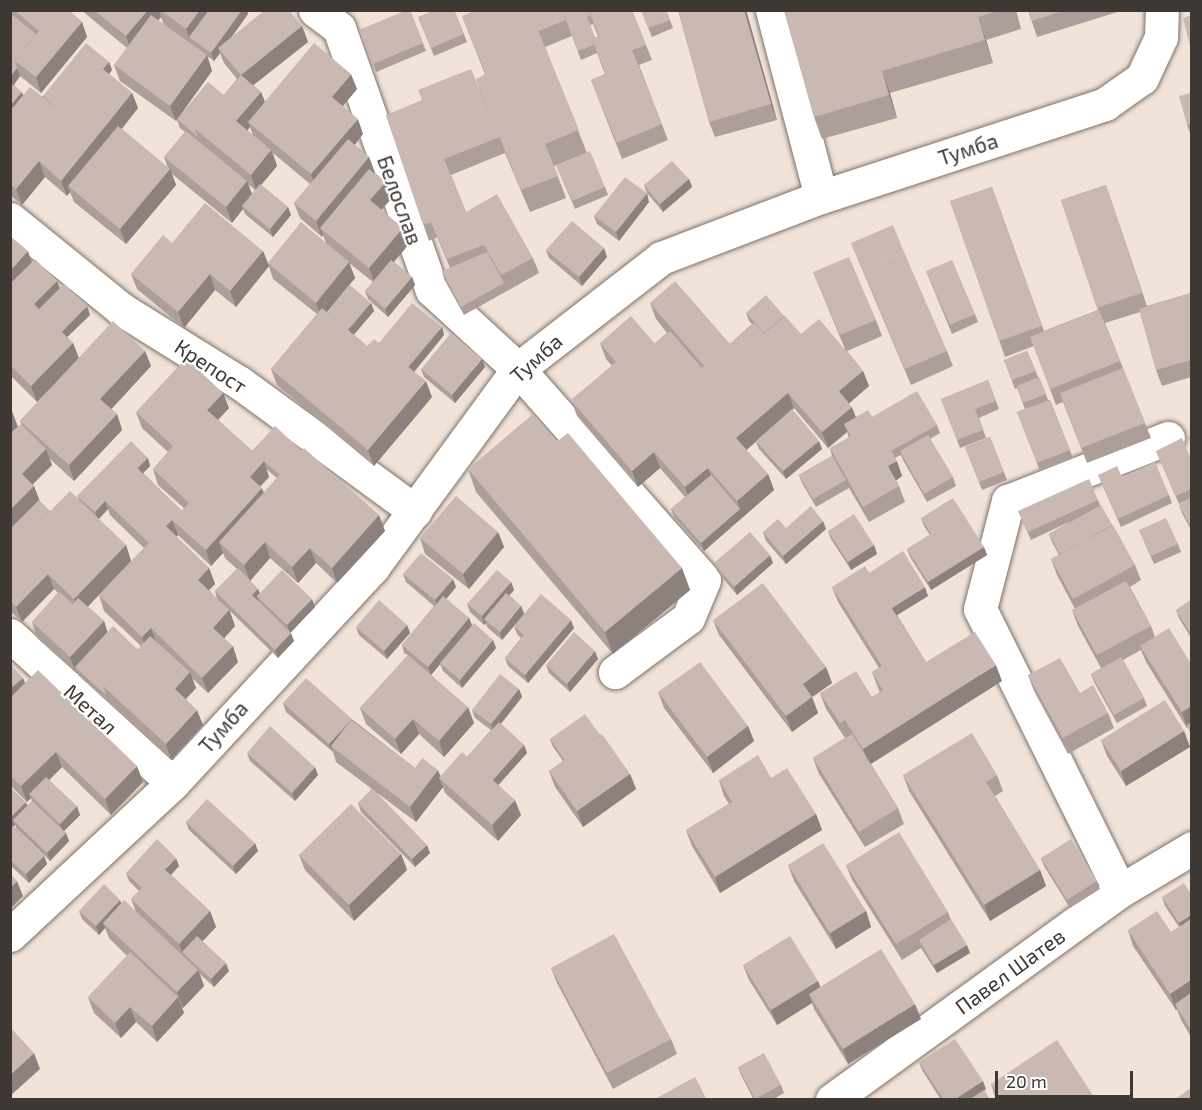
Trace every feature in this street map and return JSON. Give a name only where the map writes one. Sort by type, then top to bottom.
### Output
[{"type":"street","points":[[772,10],[821,197]]},
{"type":"street","name":"Тумба","points":[[10,934],[173,783],[373,567],[518,369],[661,258],[821,197],[1105,104],[1142,78],[1161,38],[1162,10]]},
{"type":"street","name":"Белослав","points":[[335,16],[432,290],[518,369],[704,579],[688,618],[615,672]]},
{"type":"street","name":"Крепост","points":[[10,219],[121,309],[240,383],[415,511]]},
{"type":"street","points":[[1120,891],[980,609],[1008,501],[1168,438]]},
{"type":"street","name":"Метал","points":[[10,635],[173,783]]},
{"type":"street","name":"Павел Шатев","points":[[832,1100],[1120,891],[1191,848]]},
{"type":"building","points":[[14,10],[68,10],[82,22],[36,77],[15,61],[39,31]]},
{"type":"building","points":[[94,10],[148,10],[126,36]]},
{"type":"building","points":[[160,10],[200,10],[186,29]]},
{"type":"building","points":[[209,10],[242,10],[211,53],[189,37]]},
{"type":"building","points":[[265,10],[289,10],[302,26],[241,75],[218,48]]},
{"type":"building","points":[[410,10],[423,43],[373,64],[359,30]]},
{"type":"building","points":[[435,10],[454,10],[464,34],[431,48],[418,17]]},
{"type":"building","points":[[476,10],[519,10],[468,31],[462,16]]},
{"type":"building","points":[[519,10],[562,10],[566,20],[539,31],[536,25],[476,50],[478,56],[468,31]]},
{"type":"building","points":[[562,10],[590,10],[590,16],[587,17],[595,38],[592,39],[594,45],[578,51]]},
{"type":"building","points":[[590,10],[632,10],[646,45],[632,50],[662,124],[617,143],[591,80],[606,74],[592,39],[599,36]]},
{"type":"building","points":[[641,10],[666,10],[670,20],[649,28]]},
{"type":"building","points":[[678,10],[744,10],[771,104],[709,122]]},
{"type":"building","points":[[784,10],[1001,10],[978,17],[985,40],[882,71],[889,95],[814,117]]},
{"type":"building","points":[[1028,10],[1066,10],[1031,21]]},
{"type":"building","points":[[11,14],[36,34],[15,61],[17,68],[10,77]]},
{"type":"building","points":[[151,15],[207,55],[170,106],[114,65]]},
{"type":"building","points":[[1191,15],[1191,50],[1183,18]]},
{"type":"building","points":[[536,25],[579,130],[545,144],[558,176],[521,190],[476,79],[486,74],[476,50]]},
{"type":"building","points":[[86,43],[109,62],[103,69],[98,65],[61,111],[43,96]]},
{"type":"building","points":[[314,43],[351,74],[332,97],[358,119],[311,174],[248,122]]},
{"type":"building","points":[[98,65],[132,93],[61,181],[39,161],[16,189],[10,184],[10,111],[30,87],[61,111]]},
{"type":"building","points":[[471,69],[500,137],[444,159],[466,212],[497,194],[533,258],[501,275],[484,245],[447,259],[431,222],[423,225],[386,115],[422,100],[418,90]]},
{"type":"building","points":[[241,75],[261,92],[236,121],[271,150],[251,175],[195,129]]},
{"type":"building","points":[[208,82],[224,95],[195,129],[198,137],[177,119]]},
{"type":"building","points":[[10,83],[22,92],[10,106]]},
{"type":"building","points":[[1191,93],[1191,124],[1187,125],[1179,96]]},
{"type":"building","points":[[118,126],[170,169],[120,229],[68,186]]},
{"type":"building","points":[[186,131],[247,181],[226,207],[164,157]]},
{"type":"building","points":[[348,139],[369,157],[316,221],[294,203]]},
{"type":"building","points":[[590,151],[605,187],[572,201],[556,165]]},
{"type":"building","points":[[672,161],[689,179],[660,204],[644,185]]},
{"type":"building","points":[[369,169],[386,182],[370,200],[403,228],[369,268],[320,228]]},
{"type":"building","points":[[625,177],[647,193],[616,232],[594,216]]},
{"type":"building","points":[[260,184],[288,207],[270,229],[242,206]]},
{"type":"building","points":[[1106,185],[1142,293],[1097,308],[1061,200]]},
{"type":"building","points":[[992,187],[1042,326],[999,341],[950,201]]},
{"type":"building","points":[[205,203],[263,251],[230,291],[210,274],[178,312],[131,274],[163,235],[172,243]]},
{"type":"building","points":[[572,221],[604,248],[579,277],[546,250]]},
{"type":"building","points":[[301,222],[349,262],[316,303],[268,263]]},
{"type":"building","points":[[893,225],[904,252],[863,270],[866,277],[851,243]]},
{"type":"building","points":[[10,236],[28,251],[10,271]]},
{"type":"building","points":[[487,252],[504,283],[461,307],[442,271]]},
{"type":"building","points":[[904,252],[947,351],[905,369],[863,270]]},
{"type":"building","points":[[849,257],[876,320],[840,335],[813,272]]},
{"type":"building","points":[[35,259],[57,281],[34,304],[73,343],[31,386],[10,365],[10,284]]},
{"type":"building","points":[[391,260],[412,277],[385,309],[365,291]]},
{"type":"building","points":[[952,260],[975,314],[950,325],[926,271]]},
{"type":"building","points":[[675,281],[730,344],[754,323],[764,334],[785,316],[801,334],[819,319],[863,371],[839,391],[852,407],[822,432],[788,393],[736,438],[768,474],[737,501],[708,468],[685,487],[654,452],[632,471],[571,400],[616,362],[600,343],[631,316],[687,381],[704,366],[650,303]]},
{"type":"building","points":[[64,284],[87,306],[62,332],[39,309]]},
{"type":"building","points":[[350,285],[371,303],[348,330],[327,312]]},
{"type":"building","points":[[1191,293],[1191,360],[1156,370],[1139,309]]},
{"type":"building","points":[[766,295],[784,316],[764,333],[746,313]]},
{"type":"building","points":[[412,303],[442,327],[408,367],[379,343]]},
{"type":"building","points":[[322,308],[367,346],[374,339],[426,381],[368,450],[271,369]]},
{"type":"building","points":[[1099,310],[1120,361],[1050,389],[1030,337]]},
{"type":"building","points":[[113,321],[145,351],[100,399],[117,414],[69,465],[20,421]]},
{"type":"building","points":[[670,331],[702,368],[687,381],[654,344]]},
{"type":"building","points":[[451,333],[482,359],[452,395],[421,369]]},
{"type":"building","points":[[1027,351],[1036,371],[1012,380],[1004,360]]},
{"type":"building","points":[[186,358],[223,393],[207,410],[264,461],[250,477],[262,488],[206,550],[172,520],[166,526],[209,568],[198,580],[229,610],[213,628],[233,646],[202,678],[151,628],[142,637],[99,595],[149,543],[104,500],[136,467],[182,511],[189,503],[153,469],[173,446],[136,412]]},
{"type":"building","points":[[1123,368],[1145,423],[1081,448],[1060,393]]},
{"type":"building","points":[[1039,377],[1046,394],[1023,403],[1017,386]]},
{"type":"building","points":[[988,380],[996,401],[975,409],[983,430],[957,440],[941,399]]},
{"type":"building","points":[[917,391],[937,425],[891,451],[872,417]]},
{"type":"building","points":[[1050,400],[1070,450],[1037,463],[1017,412]]},
{"type":"building","points":[[792,409],[819,441],[783,471],[756,441]]},
{"type":"building","points":[[868,410],[897,461],[888,466],[899,486],[863,507],[830,448],[851,436],[844,424]]},
{"type":"building","points":[[533,414],[556,442],[568,433],[682,568],[605,632],[468,469]]},
{"type":"building","points":[[21,424],[46,449],[22,474],[34,486],[10,510],[10,435]]},
{"type":"building","points":[[275,426],[302,451],[280,475],[252,451]]},
{"type":"building","points":[[928,435],[953,477],[924,494],[900,451]]},
{"type":"building","points":[[990,437],[1004,472],[979,482],[965,447]]},
{"type":"building","points":[[1182,438],[1191,459],[1191,489],[1176,496],[1156,451]]},
{"type":"building","points":[[131,441],[148,458],[136,467],[95,512],[77,496]]},
{"type":"building","points":[[304,448],[379,515],[332,568],[310,548],[292,567],[265,542],[244,565],[219,542]]},
{"type":"building","points":[[832,456],[846,480],[813,499],[799,475]]},
{"type":"building","points":[[1155,462],[1169,495],[1118,519],[1098,475],[1117,466],[1122,477]]},
{"type":"building","points":[[711,475],[740,509],[701,543],[671,509]]},
{"type":"building","points":[[1089,479],[1098,500],[1028,532],[1018,511]]},
{"type":"building","points":[[70,491],[126,545],[74,599],[48,574],[16,607],[10,601],[10,552]]},
{"type":"building","points":[[456,496],[498,532],[463,574],[420,538]]},
{"type":"building","points":[[953,498],[984,547],[928,582],[907,549],[931,534],[921,518]]},
{"type":"building","points":[[1191,498],[1191,527],[1179,505]]},
{"type":"building","points":[[39,500],[50,511],[10,552],[10,529]]},
{"type":"building","points":[[1101,505],[1112,525],[1060,554],[1049,534]]},
{"type":"building","points":[[811,506],[823,521],[783,556],[763,532],[778,519],[786,528]]},
{"type":"building","points":[[854,514],[874,545],[848,562],[828,531]]},
{"type":"building","points":[[1166,518],[1178,544],[1151,556],[1139,530]]},
{"type":"building","points":[[1113,525],[1135,565],[1073,599],[1051,559]]},
{"type":"building","points":[[750,532],[770,555],[734,587],[714,563]]},
{"type":"building","points":[[903,551],[925,587],[892,608],[869,573]]},
{"type":"building","points":[[421,553],[453,579],[435,600],[403,574]]},
{"type":"building","points":[[865,566],[926,662],[975,632],[996,665],[863,749],[845,720],[840,723],[820,693],[856,671],[872,697],[883,690],[872,672],[882,666],[832,587]]},
{"type":"building","points":[[238,568],[258,589],[252,595],[291,633],[275,650],[215,591]]},
{"type":"building","points":[[282,570],[312,599],[287,625],[257,596]]},
{"type":"building","points":[[497,570],[511,582],[482,616],[467,604]]},
{"type":"building","points":[[1126,581],[1151,626],[1097,655],[1072,610]]},
{"type":"building","points":[[763,583],[826,667],[803,684],[812,697],[786,716],[713,620]]},
{"type":"building","points":[[59,592],[73,604],[78,598],[104,621],[70,657],[32,622]]},
{"type":"building","points":[[506,593],[521,606],[500,632],[484,619]]},
{"type":"building","points":[[541,594],[571,620],[525,675],[505,658],[524,635],[514,626]]},
{"type":"building","points":[[443,596],[469,618],[428,667],[402,645]]},
{"type":"building","points":[[379,600],[407,625],[384,651],[356,627]]},
{"type":"building","points":[[1191,600],[1191,634],[1176,610]]},
{"type":"building","points":[[474,623],[493,640],[460,680],[440,663]]},
{"type":"building","points":[[113,626],[138,650],[104,687],[106,695],[75,667]]},
{"type":"building","points":[[1169,628],[1191,664],[1191,706],[1182,712],[1140,646]]},
{"type":"building","points":[[574,632],[595,651],[567,684],[546,665]]},
{"type":"building","points":[[150,636],[190,672],[175,689],[197,710],[166,744],[104,687]]},
{"type":"building","points":[[408,655],[468,707],[439,741],[413,719],[395,739],[360,708]]},
{"type":"building","points":[[1121,657],[1144,698],[1114,715],[1091,674]]},
{"type":"building","points":[[1060,658],[1080,693],[1093,685],[1108,713],[1063,738],[1028,675]]},
{"type":"building","points":[[700,662],[748,726],[707,757],[658,692]]},
{"type":"building","points":[[10,664],[23,678],[10,689]]},
{"type":"building","points":[[38,670],[137,766],[105,799],[56,752],[21,786],[10,775],[10,698]]},
{"type":"building","points":[[500,674],[519,689],[491,724],[472,710]]},
{"type":"building","points":[[306,678],[352,719],[329,744],[283,703]]},
{"type":"building","points":[[1165,700],[1184,731],[1121,771],[1101,740]]},
{"type":"building","points":[[585,714],[600,735],[565,760],[550,739]]},
{"type":"building","points":[[351,720],[415,768],[422,758],[438,770],[410,807],[331,746]]},
{"type":"building","points":[[499,722],[524,745],[493,780],[467,757]]},
{"type":"building","points":[[270,726],[315,767],[292,793],[247,753]]},
{"type":"building","points":[[972,733],[997,775],[986,782],[1040,870],[984,905],[903,775]]},
{"type":"building","points":[[602,734],[630,774],[577,811],[549,771]]},
{"type":"building","points":[[852,734],[898,808],[859,832],[813,758]]},
{"type":"building","points":[[462,752],[515,800],[492,825],[439,778]]},
{"type":"building","points":[[758,755],[771,778],[787,768],[816,814],[715,877],[686,830],[732,802],[719,780]]},
{"type":"building","points":[[46,777],[77,806],[60,824],[29,794]]},
{"type":"building","points":[[10,787],[26,802],[10,818]]},
{"type":"building","points":[[373,789],[427,845],[412,859],[358,803]]},
{"type":"building","points":[[207,799],[255,843],[233,866],[186,822]]},
{"type":"building","points":[[32,801],[66,833],[47,853],[13,820]]},
{"type":"building","points":[[351,804],[401,854],[349,905],[299,855]]},
{"type":"building","points":[[10,824],[44,856],[26,874],[10,860]]},
{"type":"building","points":[[899,832],[948,912],[896,944],[846,865]]},
{"type":"building","points":[[157,839],[176,858],[165,869],[162,867],[142,888],[126,873]]},
{"type":"building","points":[[1071,839],[1097,881],[1067,900],[1041,858]]},
{"type":"building","points":[[823,843],[866,911],[830,933],[788,865]]},
{"type":"building","points":[[162,867],[210,911],[179,944],[131,899]]},
{"type":"building","points":[[10,874],[17,881],[10,888]]},
{"type":"building","points":[[1184,883],[1191,894],[1191,915],[1179,923],[1162,897]]},
{"type":"building","points":[[104,884],[120,900],[96,926],[79,911]]},
{"type":"building","points":[[124,900],[198,970],[177,992],[103,923]]},
{"type":"building","points":[[1157,911],[1171,932],[1191,919],[1191,980],[1170,994],[1128,930]]},
{"type":"building","points":[[951,919],[967,945],[934,965],[919,940]]},
{"type":"building","points":[[614,934],[671,1039],[607,1073],[551,968]]},
{"type":"building","points":[[197,936],[226,963],[211,979],[182,952]]},
{"type":"building","points":[[790,936],[818,981],[771,1010],[743,965]]},
{"type":"building","points":[[881,949],[915,1004],[843,1049],[809,994]]},
{"type":"building","points":[[130,952],[178,997],[152,1026],[130,1007],[115,1023],[88,997]]},
{"type":"building","points":[[1191,993],[1191,1030],[1175,1004]]},
{"type":"building","points":[[10,1027],[34,1053],[10,1075]]},
{"type":"building","points":[[955,1039],[983,1081],[954,1100],[944,1100],[919,1062]]},
{"type":"building","points":[[1057,1040],[1096,1100],[1001,1100],[991,1084]]},
{"type":"building","points":[[764,1053],[781,1085],[755,1099],[738,1067]]},
{"type":"building","points":[[695,1077],[707,1100],[653,1100]]},
{"type":"building","points":[[1191,1088],[1191,1100],[1174,1100]]},
{"type":"building","points":[[984,1090],[990,1100],[969,1100]]}]
